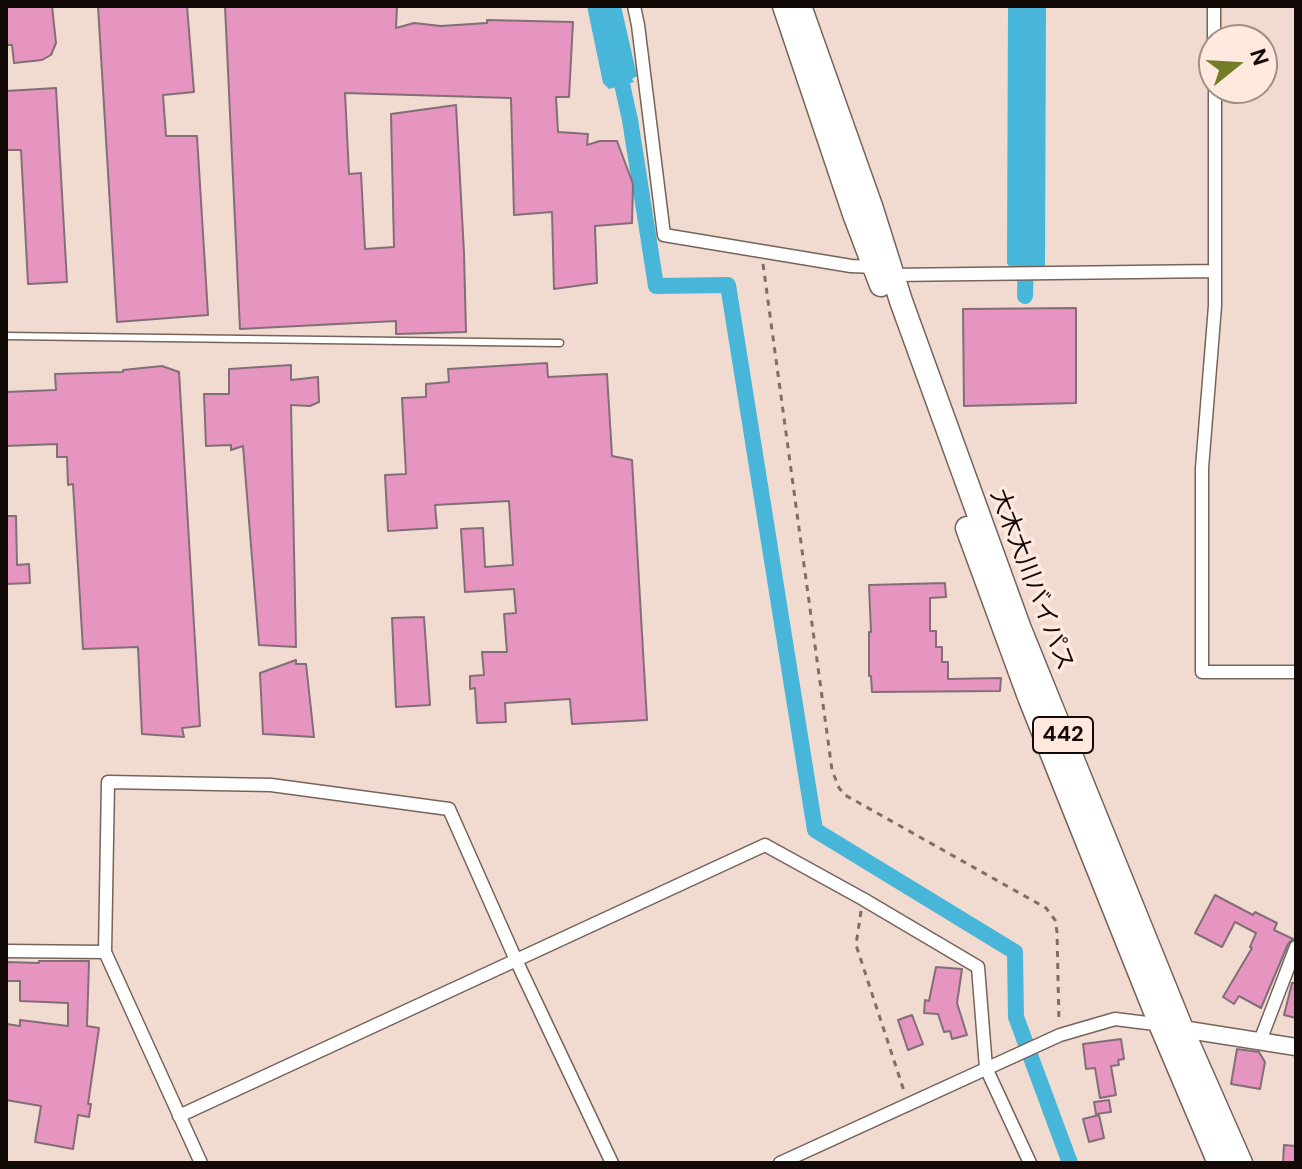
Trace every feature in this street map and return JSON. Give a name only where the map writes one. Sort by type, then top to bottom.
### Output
[{"type":"highway","name":"大木大川バイパス","points":[[784,6],[1171,1026],[1219,1163]]},
{"type":"highway","name":"大木大川バイパス","points":[[800,6],[872,209],[888,286]]},
{"type":"highway","name":"大木大川バイパス","points":[[1171,1026],[1241,1163]]},
{"type":"street","points":[[634,6],[664,235],[851,266],[888,286],[1215,271]]},
{"type":"street","points":[[1215,104],[1215,306],[1202,468],[1202,672],[1296,672]]},
{"type":"street","points":[[201,1163],[105,952],[108,782],[271,785],[449,809],[612,1163]]},
{"type":"street","points":[[179,1116],[765,845],[978,967],[986,1068],[1030,1163]]},
{"type":"street","points":[[1260,1041],[1296,947]]},
{"type":"street","points":[[6,951],[105,952]]},
{"type":"street","points":[[780,1163],[1060,1035],[1115,1019],[1296,1047]]},
{"type":"lane","points":[[6,336],[560,343]]},
{"type":"path","points":[[761,251],[832,770],[845,795],[1046,908],[1055,920],[1057,932],[1060,1035]]},
{"type":"path","points":[[863,899],[856,945],[908,1104]]},
{"type":"water","points":[[587,6],[621,6],[637,76],[632,79],[634,82],[609,89],[603,83]]},
{"type":"water","points":[[1008,6],[1046,6],[1045,267],[1010,268],[1007,263]]},
{"type":"building","points":[[6,6],[52,6],[56,43],[51,55],[42,60],[14,63],[12,45],[6,45]]},
{"type":"building","points":[[98,6],[187,6],[194,92],[163,95],[166,136],[197,136],[208,315],[117,322]]},
{"type":"building","points":[[225,6],[397,6],[396,28],[414,23],[441,26],[487,23],[487,20],[573,22],[569,97],[556,97],[558,132],[588,134],[587,145],[617,141],[633,184],[632,223],[595,226],[597,283],[554,289],[552,212],[514,215],[511,98],[345,93],[349,174],[361,173],[365,249],[394,247],[391,114],[456,105],[466,332],[396,334],[396,321],[240,329]]},
{"type":"building","points":[[56,88],[67,282],[28,284],[21,150],[6,150],[6,91]]},
{"type":"building","points":[[1076,308],[1076,403],[964,406],[963,309]]},
{"type":"building","points":[[547,363],[548,377],[607,374],[612,456],[632,460],[647,720],[572,724],[570,699],[505,703],[506,722],[477,723],[475,688],[470,689],[470,676],[484,675],[482,652],[507,652],[504,614],[516,613],[514,589],[465,592],[461,529],[483,528],[485,567],[513,565],[509,501],[435,505],[437,528],[388,531],[385,475],[406,474],[402,398],[426,397],[426,384],[449,382],[448,369]]},
{"type":"building","points":[[291,365],[291,380],[318,377],[319,402],[310,406],[291,405],[296,647],[259,645],[243,446],[231,450],[231,445],[206,446],[204,394],[229,394],[229,369]]},
{"type":"building","points":[[162,366],[179,372],[200,726],[182,728],[184,737],[142,734],[138,647],[83,649],[73,484],[68,485],[67,457],[57,457],[57,444],[6,446],[6,392],[56,390],[55,374],[123,372]]},
{"type":"building","points":[[6,516],[16,516],[17,565],[29,564],[30,583],[6,584]]},
{"type":"building","points":[[945,583],[946,597],[930,598],[930,631],[936,631],[936,647],[942,647],[942,662],[948,662],[948,679],[1001,678],[1000,691],[872,692],[869,676],[869,585]]},
{"type":"building","points":[[424,617],[430,705],[396,707],[392,618]]},
{"type":"building","points":[[296,660],[296,664],[306,664],[314,737],[263,734],[260,673]]},
{"type":"building","points":[[1215,895],[1253,915],[1255,912],[1277,923],[1274,930],[1293,939],[1288,944],[1261,1008],[1239,996],[1234,1004],[1223,997],[1252,948],[1256,933],[1235,922],[1222,947],[1195,933]]},
{"type":"building","points":[[89,961],[87,1026],[99,1028],[88,1104],[91,1104],[89,1117],[78,1115],[73,1149],[35,1142],[41,1106],[6,1100],[7,1024],[20,1026],[20,1020],[68,1026],[68,1003],[20,1001],[20,981],[6,981],[6,962]]},
{"type":"building","points":[[936,967],[962,969],[957,1003],[967,1035],[952,1039],[950,1031],[944,1032],[938,1014],[924,1013]]},
{"type":"building","points":[[1292,983],[1296,983],[1296,1018],[1284,1015]]},
{"type":"building","points":[[912,1015],[923,1044],[908,1050],[898,1020]]},
{"type":"building","points":[[1121,1039],[1124,1059],[1118,1060],[1119,1065],[1111,1066],[1116,1095],[1100,1098],[1095,1068],[1086,1069],[1083,1044]]},
{"type":"building","points":[[1237,1049],[1259,1052],[1265,1062],[1260,1089],[1231,1084]]},
{"type":"building","points":[[1109,1100],[1111,1112],[1096,1114],[1094,1102]]},
{"type":"building","points":[[1099,1115],[1104,1138],[1089,1142],[1083,1119]]},
{"type":"building","points":[[1284,1145],[1296,1146],[1296,1163],[1283,1163]]},
{"type":"waterway","points":[[618,66],[630,120],[656,286],[728,285],[815,830],[1015,952],[1016,1017],[1070,1163]]},
{"type":"waterway","points":[[1025,296],[1026,258]]}]
